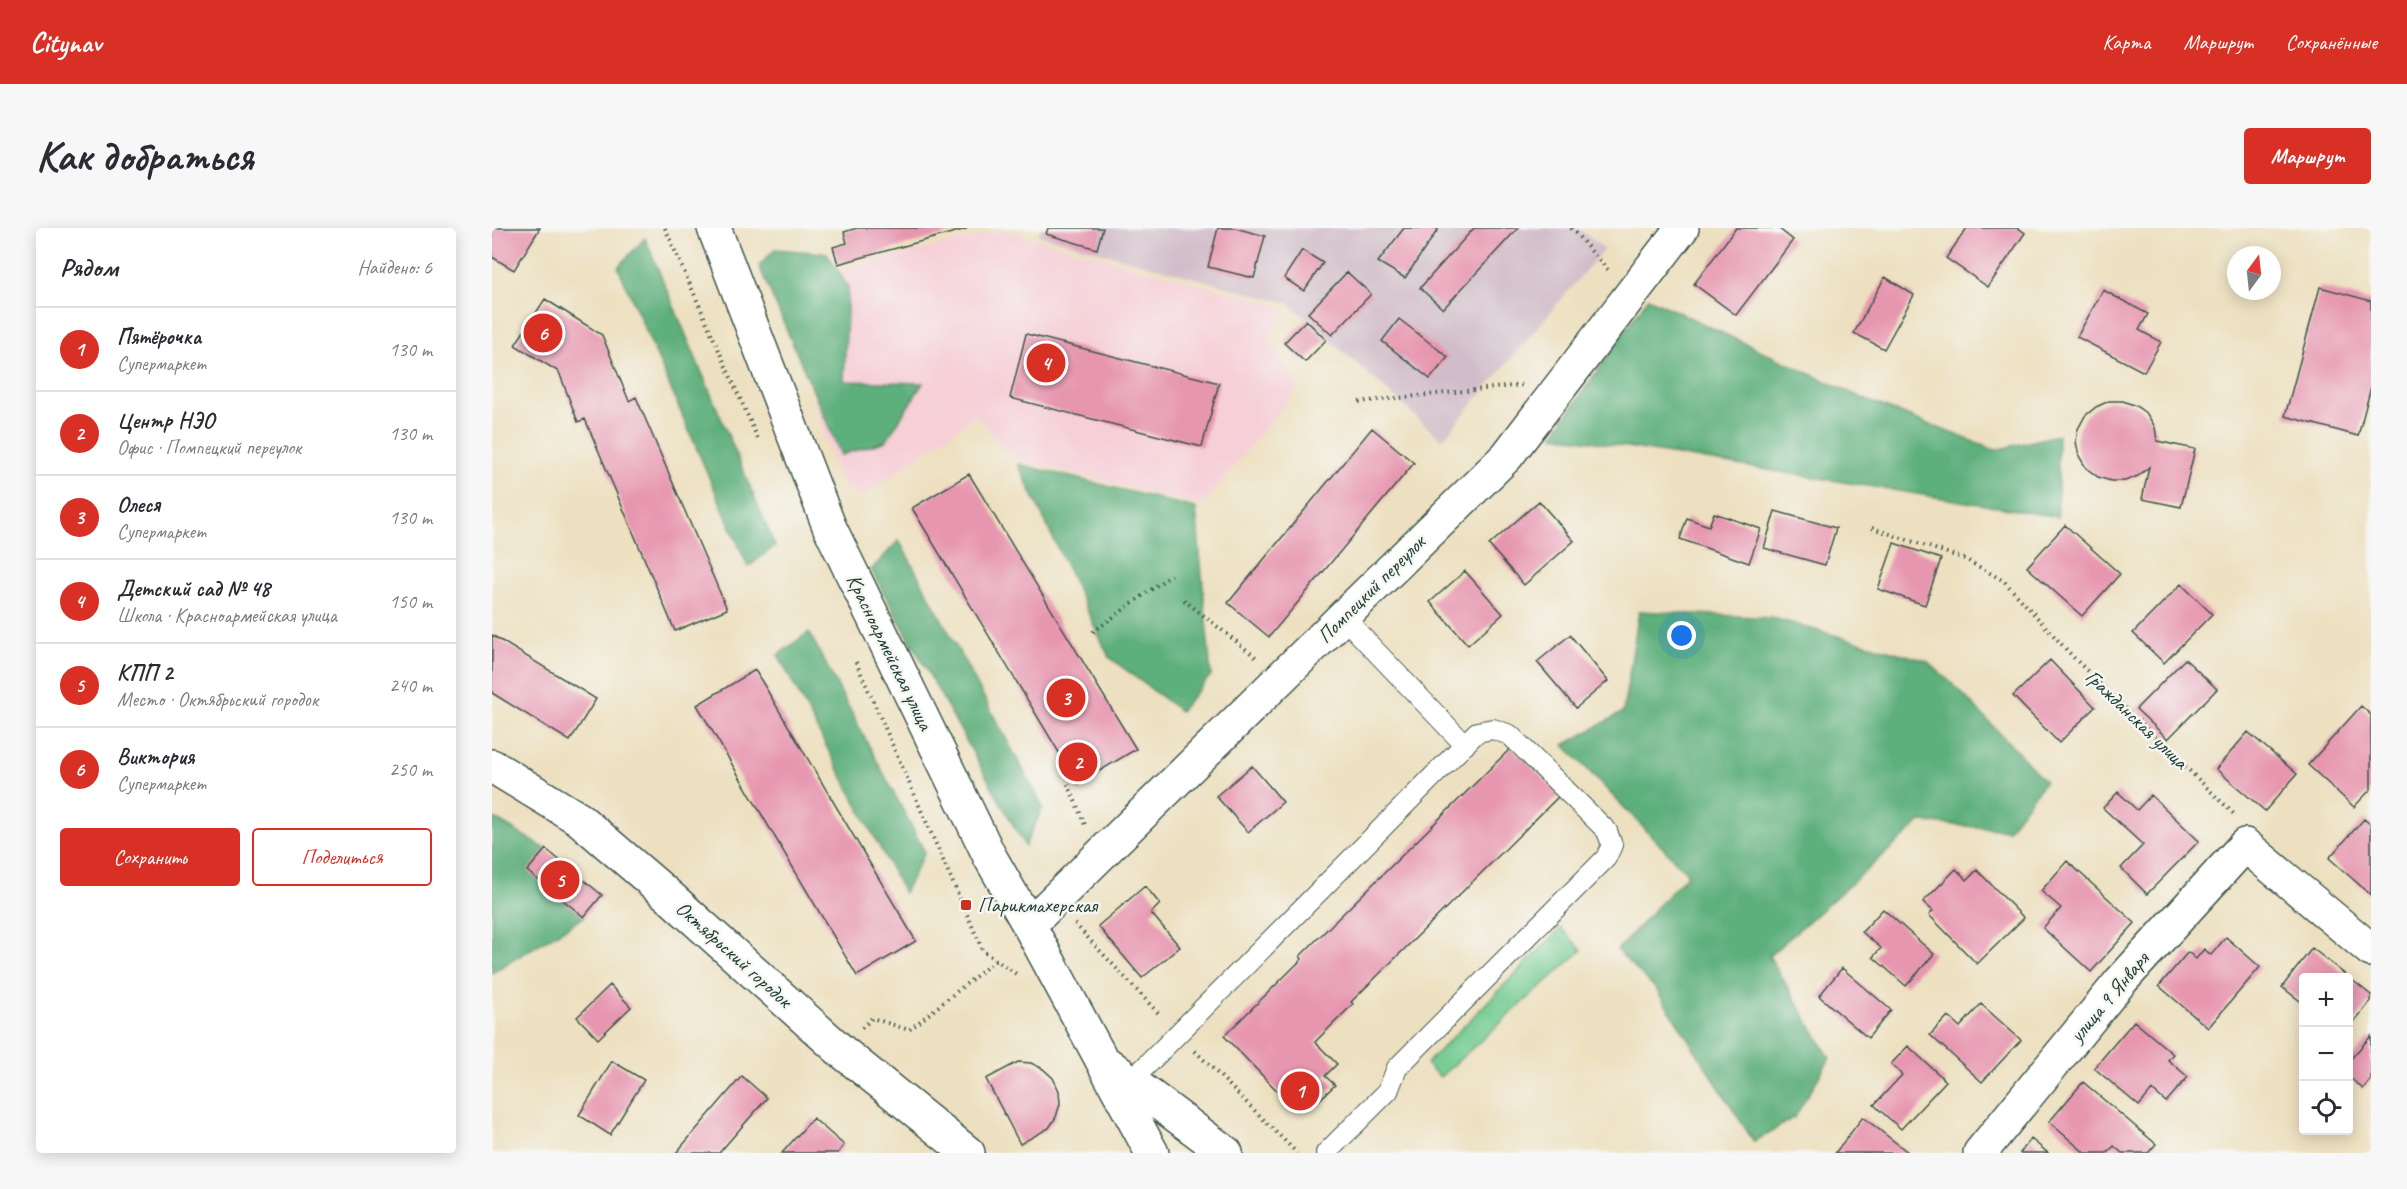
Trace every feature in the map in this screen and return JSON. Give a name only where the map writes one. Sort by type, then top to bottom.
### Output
[{"type":"street","name":"Красноармейская улица","points":[[714,228],[829,526],[990,857],[1152,1153]]},
{"type":"street","name":"Помпецкий переулок","points":[[1029,925],[1507,456],[1683,228]]},
{"type":"street","name":"Октябрьский городок","points":[[492,766],[579,819],[672,898],[840,1050],[968,1153]]},
{"type":"street","points":[[2245,845],[2371,950]]},
{"type":"street","name":"улица 9 Января","points":[[1980,1153],[2121,981],[2245,845]]},
{"type":"street","name":"Красноармейская улица","points":[[1102,1060],[1226,1153]]},
{"type":"lane","points":[[1343,617],[1465,744]]},
{"type":"lane","points":[[1131,1081],[1477,732],[1493,729],[1510,735],[1606,831],[1612,845],[1606,858],[1397,1068],[1388,1091],[1326,1153]]},
{"type":"path","points":[[1571,228],[1613,276]]},
{"type":"path","points":[[1359,402],[1524,384]]},
{"type":"path","name":"Гражданская улица","points":[[1872,528],[1965,559],[2004,581],[2075,659],[2236,816],[2245,845]]},
{"type":"path","points":[[1093,632],[1171,575]]},
{"type":"path","points":[[1184,600],[1281,677]]},
{"type":"path","points":[[1068,784],[1089,833]]},
{"type":"path","points":[[840,1050],[872,1018],[909,1030],[996,960]]},
{"type":"shaded area","points":[[1041,228],[1578,228],[1604,249],[1442,440],[1290,304],[1038,235]]},
{"type":"shaded area","points":[[1003,230],[1286,308],[1269,338],[1298,388],[1202,506],[1010,457],[976,415],[861,498],[844,488],[824,437],[791,282]]},
{"type":"green space","points":[[645,238],[775,546],[748,567],[618,267]]},
{"type":"green space","points":[[775,249],[827,253],[848,287],[844,381],[923,383],[886,441],[841,455],[759,266]]},
{"type":"green space","points":[[1648,298],[1864,399],[1995,450],[2058,435],[2058,517],[1553,435]]},
{"type":"green space","points":[[1018,464],[1196,508],[1211,675],[1180,711],[1109,657]]},
{"type":"green space","points":[[899,540],[1043,807],[1025,846],[871,570]]},
{"type":"green space","points":[[1639,611],[1773,618],[1927,661],[1959,690],[2045,781],[2008,830],[1921,822],[1769,956],[1830,1058],[1795,1117],[1754,1142],[1656,989],[1617,950],[1688,874],[1564,745],[1623,712]]},
{"type":"green space","points":[[809,632],[925,852],[904,893],[778,655]]},
{"type":"green space","points":[[492,817],[546,849],[528,871],[584,917],[492,973]]},
{"type":"green space","points":[[1561,928],[1582,950],[1440,1077],[1426,1064]]},
{"type":"building","points":[[492,228],[540,228],[514,270],[492,257]]},
{"type":"building","points":[[857,228],[966,229],[838,264],[833,247],[847,243],[844,232]]},
{"type":"building","points":[[1048,228],[1103,228],[1097,249],[1046,234]]},
{"type":"building","points":[[1218,228],[1235,228],[1265,236],[1254,278],[1208,267]]},
{"type":"building","points":[[1404,228],[1439,228],[1405,278],[1378,262]]},
{"type":"building","points":[[1474,228],[1518,228],[1443,309],[1420,288]]},
{"type":"building","points":[[1736,228],[1778,228],[1793,240],[1736,315],[1694,284]]},
{"type":"building","points":[[1967,228],[2018,228],[2025,233],[1988,287],[1946,258]]},
{"type":"building","points":[[1302,250],[1323,263],[1304,291],[1284,278]]},
{"type":"building","points":[[1347,272],[1371,294],[1332,335],[1308,313]]},
{"type":"building","points":[[1885,277],[1914,295],[1884,349],[1854,333]]},
{"type":"building","points":[[2320,287],[2371,301],[2371,387],[2358,436],[2285,416]]},
{"type":"building","points":[[2103,290],[2148,314],[2139,330],[2161,342],[2144,372],[2077,337]]},
{"type":"building","points":[[545,299],[602,335],[629,401],[636,397],[727,609],[675,631],[585,419],[578,422],[559,372],[515,345]]},
{"type":"building","points":[[1399,319],[1448,357],[1430,379],[1382,341]]},
{"type":"building","points":[[1306,320],[1326,340],[1305,362],[1284,343]]},
{"type":"building","points":[[1026,334],[1219,383],[1202,447],[1010,398]]},
{"type":"building","points":[[2109,401],[2123,401],[2147,414],[2155,427],[2157,441],[2195,449],[2181,507],[2142,499],[2149,467],[2138,476],[2125,481],[2111,481],[2098,477],[2086,468],[2079,456],[2076,442],[2078,429],[2085,416],[2096,407]]},
{"type":"building","points":[[1372,428],[1414,463],[1269,637],[1228,603]]},
{"type":"building","points":[[969,474],[1136,749],[1078,784],[912,508]]},
{"type":"building","points":[[1539,501],[1574,541],[1524,585],[1489,545]]},
{"type":"building","points":[[1775,511],[1836,528],[1825,565],[1764,548]]},
{"type":"building","points":[[1714,513],[1761,529],[1749,563],[1680,539],[1687,518],[1709,526]]},
{"type":"building","points":[[2065,525],[2120,574],[2082,616],[2027,567]]},
{"type":"building","points":[[1894,543],[1941,559],[1925,605],[1878,589]]},
{"type":"building","points":[[1465,571],[1503,614],[1468,645],[1430,602]]},
{"type":"building","points":[[2181,584],[2212,614],[2164,663],[2133,633]]},
{"type":"building","points":[[492,635],[596,699],[570,741],[492,693]]},
{"type":"building","points":[[1570,635],[1608,681],[1576,708],[1537,662]]},
{"type":"building","points":[[2185,659],[2217,689],[2168,739],[2136,709]]},
{"type":"building","points":[[2050,660],[2095,707],[2059,743],[2013,696]]},
{"type":"building","points":[[755,670],[916,941],[857,976],[697,705]]},
{"type":"building","points":[[2361,706],[2371,715],[2371,789],[2354,807],[2308,765]]},
{"type":"building","points":[[2248,732],[2297,774],[2265,811],[2216,769]]},
{"type":"building","points":[[1512,747],[1560,795],[1351,1002],[1353,1004],[1315,1042],[1337,1064],[1325,1076],[1335,1085],[1314,1105],[1301,1092],[1290,1104],[1224,1036],[1302,959],[1300,956]]},
{"type":"building","points":[[1252,766],[1283,802],[1248,832],[1216,796]]},
{"type":"building","points":[[2118,792],[2137,810],[2151,795],[2199,841],[2147,894],[2121,868],[2143,845],[2103,808]]},
{"type":"building","points":[[2364,819],[2371,825],[2371,895],[2329,858]]},
{"type":"building","points":[[546,849],[602,895],[584,917],[527,871]]},
{"type":"building","points":[[2067,861],[2135,923],[2091,972],[2043,928],[2061,908],[2041,891]]},
{"type":"building","points":[[1956,869],[1967,880],[1977,870],[2024,918],[1977,964],[1929,915],[1933,911],[1923,902]]},
{"type":"building","points":[[1145,886],[1160,904],[1151,913],[1180,947],[1142,978],[1098,926]]},
{"type":"building","points":[[1883,909],[1934,954],[1906,986],[1873,957],[1881,948],[1862,932]]},
{"type":"building","points":[[2226,937],[2260,967],[2208,1028],[2159,986],[2188,952],[2196,959],[2204,949],[2211,955]]},
{"type":"building","points":[[2312,948],[2343,973],[2299,973],[2299,1000],[2282,987]]},
{"type":"building","points":[[1842,968],[1891,1010],[1868,1038],[1819,996]]},
{"type":"building","points":[[2353,981],[2371,995],[2371,1001],[2353,1023]]},
{"type":"building","points":[[610,985],[631,1007],[598,1039],[577,1017]]},
{"type":"building","points":[[1981,1004],[2021,1040],[1982,1082],[1930,1035],[1948,1016],[1960,1027]]},
{"type":"building","points":[[2134,1021],[2173,1054],[2168,1060],[2188,1077],[2166,1102],[2152,1090],[2139,1106],[2094,1068]]},
{"type":"building","points":[[2371,1036],[2371,1079],[2363,1089],[2353,1080],[2353,1056]]},
{"type":"building","points":[[1908,1046],[1946,1081],[1901,1129],[1874,1105],[1902,1075],[1891,1064]]},
{"type":"building","points":[[612,1061],[644,1080],[610,1135],[579,1115]]},
{"type":"building","points":[[1018,1062],[1031,1063],[1043,1069],[1053,1078],[1059,1091],[1060,1104],[1049,1128],[1020,1144],[986,1079]]},
{"type":"building","points":[[742,1076],[767,1098],[719,1153],[676,1153]]},
{"type":"building","points":[[2083,1082],[2156,1144],[2148,1153],[2122,1153],[2114,1146],[2107,1153],[2085,1153],[2049,1122]]},
{"type":"building","points":[[1863,1117],[1909,1153],[1835,1153]]},
{"type":"building","points":[[813,1118],[844,1145],[838,1153],[782,1153]]},
{"type":"building","points":[[2031,1139],[2048,1153],[2020,1153]]},
{"type":"place","name":"Виктория","points":[[543,333]]},
{"type":"place","name":"Детский сад № 48","points":[[1046,363]]},
{"type":"place","name":"Олеся","points":[[1066,698]]},
{"type":"place","name":"Центр НЭО","points":[[1078,762]]},
{"type":"place","name":"КПП 2","points":[[560,880]]},
{"type":"place","name":"Парикмахерская","points":[[966,905]]},
{"type":"place","name":"Пятёрочка","points":[[1300,1091]]}]
